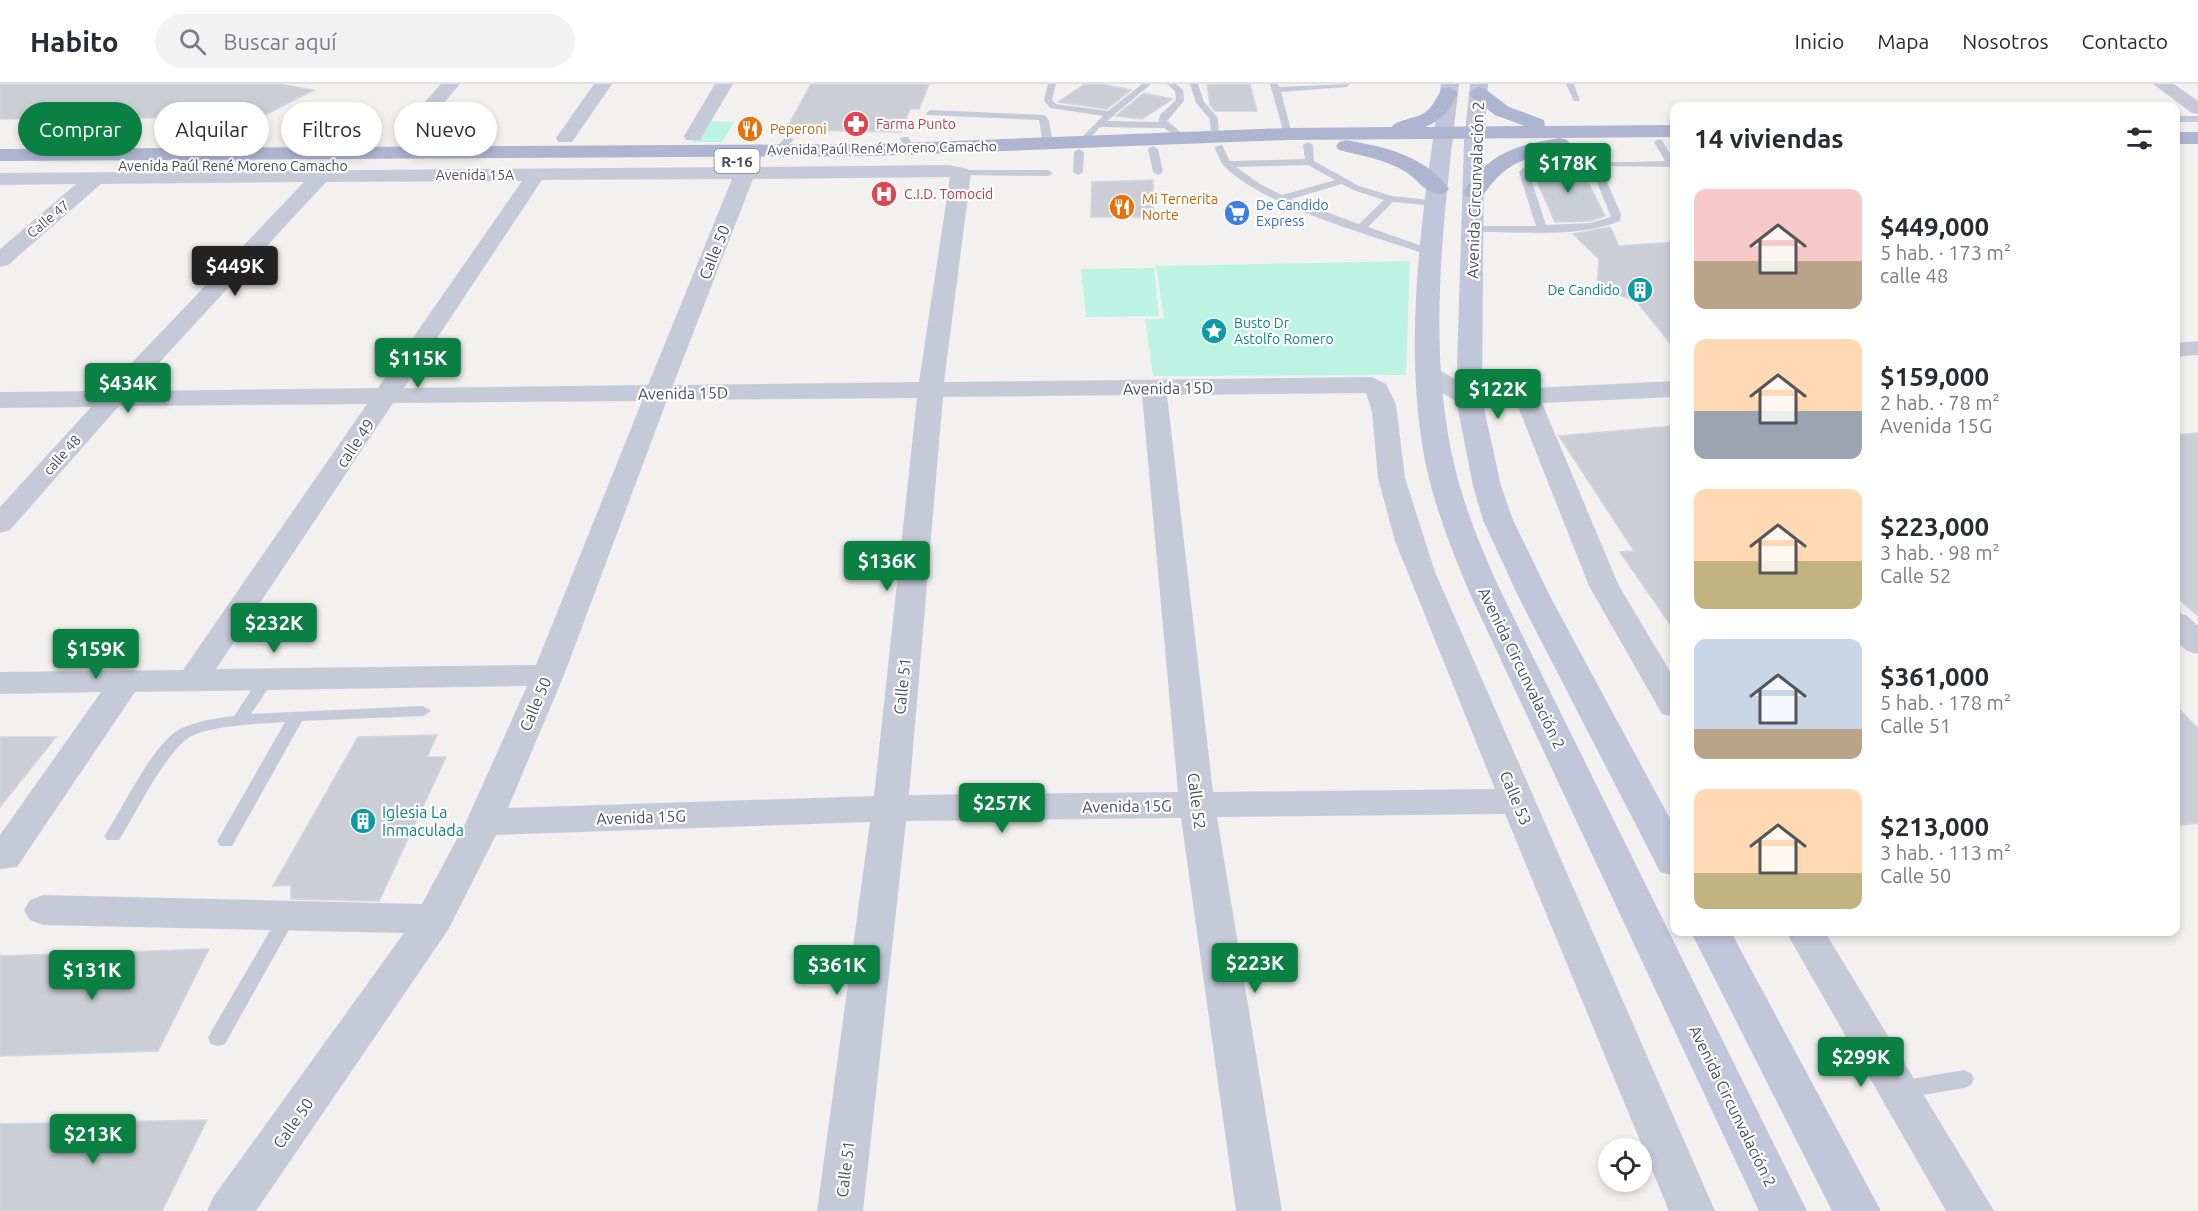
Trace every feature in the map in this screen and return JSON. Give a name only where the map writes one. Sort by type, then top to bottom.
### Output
[{"type":"main road","points":[[1378,132],[1424,121],[1443,107],[1457,88],[1514,117],[1571,137]]},
{"type":"main road","name":"Avenida Circunvalación 2","points":[[1457,88],[1475,136],[1469,399],[1487,486],[1512,550],[1670,854]]},
{"type":"main road","name":"Avenida Circunvalación 2","points":[[1457,88],[1442,137],[1432,253],[1429,374],[1437,449],[1451,504],[1471,559],[1783,1211]]},
{"type":"main road","points":[[2180,131],[2198,131]]},
{"type":"main road","name":"Avenida Paúl René Moreno Camacho","points":[[0,167],[763,155],[908,144],[1048,144],[1080,156],[1182,137],[1221,149],[1288,134],[1378,132],[1442,137]]},
{"type":"main road","name":"Avenida Paúl René Moreno Camacho","points":[[0,155],[763,155],[912,160],[1080,156],[1153,149],[1309,153],[1335,144],[1475,136]]},
{"type":"main road","name":"R-16","points":[[1475,136],[1669,138]]},
{"type":"main road","points":[[1474,214],[1486,172],[1504,159],[1571,137]]},
{"type":"main road","points":[[2180,138],[2198,138]]},
{"type":"main road","points":[[1335,144],[1370,150],[1407,162],[1422,171],[1437,196]]},
{"type":"main road","points":[[1713,936],[1857,1211]]},
{"type":"street","points":[[435,102],[451,84]]},
{"type":"street","points":[[565,138],[603,84]]},
{"type":"street","points":[[693,136],[724,84]]},
{"type":"street","points":[[2162,84],[2198,109]]},
{"type":"street","name":"Avenida 15A","points":[[0,179],[536,175],[763,155],[955,172]]},
{"type":"street","name":"Calle 50","points":[[230,1211],[435,919],[485,822],[548,675],[658,393],[763,155]]},
{"type":"street","name":"Calle 51","points":[[840,1211],[890,808],[930,390],[955,172]]},
{"type":"street","name":"calle 49","points":[[192,680],[388,396],[536,175]]},
{"type":"street","name":"calle 48","points":[[0,524],[112,399],[321,176]]},
{"type":"street","name":"Calle 47","points":[[0,260],[96,178]]},
{"type":"street","points":[[2180,350],[2198,348]]},
{"type":"street","points":[[1429,374],[1469,399],[1670,388]]},
{"type":"street","name":"Avenida 15D","points":[[0,400],[1365,384]]},
{"type":"street","name":"Calle 53","points":[[1365,384],[1379,389],[1382,395],[1388,463],[1401,519],[1420,572],[1692,1211]]},
{"type":"street","name":"Calle 52","points":[[1154,388],[1197,805],[1258,1211]]},
{"type":"street","points":[[1527,397],[1566,498],[1604,585],[1670,699]]},
{"type":"street","points":[[2180,627],[2198,644]]},
{"type":"street","points":[[0,683],[548,675]]},
{"type":"street","points":[[3,857],[126,681]]},
{"type":"street","name":"Avenida 15G","points":[[485,822],[890,808],[1518,801]]},
{"type":"street","points":[[43,910],[435,919]]},
{"type":"street","points":[[1807,936],[1971,1211]]},
{"type":"lane","points":[[1052,84],[1048,100],[1053,106],[1110,114]]},
{"type":"lane","points":[[1080,156],[1098,124],[1145,84]]},
{"type":"lane","points":[[1171,84],[1179,90],[1180,101],[1163,117],[1162,122],[1182,137]]},
{"type":"lane","points":[[1194,84],[1200,103],[1214,118],[1221,149],[1253,183],[1283,198],[1432,253]]},
{"type":"lane","points":[[1288,134],[1275,87],[1346,84]]},
{"type":"lane","points":[[1570,84],[1577,99]]},
{"type":"lane","points":[[930,113],[1042,117],[1045,122],[1048,144]]},
{"type":"lane","points":[[2180,119],[2198,119]]},
{"type":"lane","points":[[1098,124],[1166,125]]},
{"type":"lane","points":[[1153,149],[1158,172]]},
{"type":"lane","points":[[1309,153],[1341,181],[1373,195],[1391,199],[1437,196]]},
{"type":"lane","points":[[1540,223],[1524,172],[1536,164],[1555,159],[1581,159],[1594,163],[1670,164]]},
{"type":"lane","points":[[1474,214],[1540,223],[1604,225],[1616,219],[1594,163]]},
{"type":"lane","points":[[955,172],[1048,172]]},
{"type":"lane","points":[[1283,198],[1341,181]]},
{"type":"lane","points":[[1361,228],[1391,199]]},
{"type":"lane","points":[[238,722],[266,680]]},
{"type":"lane","points":[[113,836],[168,750],[180,737],[194,729],[238,722],[296,717],[423,711]]},
{"type":"lane","points":[[225,841],[296,717]]},
{"type":"lane","points":[[218,1038],[287,917]]},
{"type":"lane","points":[[1897,1090],[1964,1079]]},
{"type":"green space","points":[[705,121],[734,122],[722,142],[692,142]]},
{"type":"green space","points":[[1410,261],[1406,375],[1153,376],[1145,319],[1164,319],[1156,266]]},
{"type":"green space","points":[[1154,268],[1159,316],[1086,317],[1081,269]]},
{"type":"building","points":[[0,84],[279,84],[314,90],[290,102],[281,102],[281,107],[269,113],[269,102],[154,102],[154,118],[142,118],[142,102],[18,102],[18,119],[0,119]]},
{"type":"building","points":[[811,84],[929,84],[919,109],[910,109],[901,132],[786,130]]},
{"type":"building","points":[[1085,84],[1101,84],[1131,90],[1107,109],[1058,102]]},
{"type":"building","points":[[1207,84],[1250,84],[1257,111],[1215,111],[1210,105]]},
{"type":"building","points":[[1144,93],[1172,99],[1142,119],[1116,116]]},
{"type":"building","points":[[1558,163],[1580,166],[1605,216],[1590,221],[1555,222],[1533,173]]},
{"type":"building","name":"Mi Ternerita Norte","points":[[1153,180],[1153,217],[1091,217],[1092,182]]},
{"type":"building","name":"De Candido","points":[[1610,227],[1619,246],[1670,242],[1670,343],[1637,302],[1597,286],[1599,259],[1573,234]]},
{"type":"building","points":[[1670,426],[1670,624],[1620,552],[1634,551],[1559,436]]},
{"type":"building","points":[[2198,433],[2198,616],[2180,600],[2180,435]]},
{"type":"building","points":[[2180,710],[2198,728],[2198,823],[2180,825]]},
{"type":"building","name":"Iglesia La Inmaculada","points":[[437,735],[427,757],[446,757],[379,901],[291,899],[291,885],[273,886],[358,737]]},
{"type":"building","points":[[0,737],[56,737],[0,807]]},
{"type":"building","points":[[209,949],[158,1051],[0,1056],[0,956]]},
{"type":"building","points":[[207,1120],[162,1211],[0,1211],[0,1124]]},
{"type":"place","name":"Farma Punto","points":[[856,124]]},
{"type":"place","name":"Peperoni","points":[[750,129]]},
{"type":"place","name":"C.I.D. Tomocid","points":[[884,194]]},
{"type":"place","name":"Mi Ternerita Norte","points":[[1122,207]]},
{"type":"place","name":"De Candido Express","points":[[1237,213]]},
{"type":"place","name":"De Candido","points":[[1640,290]]},
{"type":"place","name":"Busto Dr Astolfo Romero","points":[[1214,331]]},
{"type":"place","name":"Iglesia La Inmaculada","points":[[363,821]]}]
